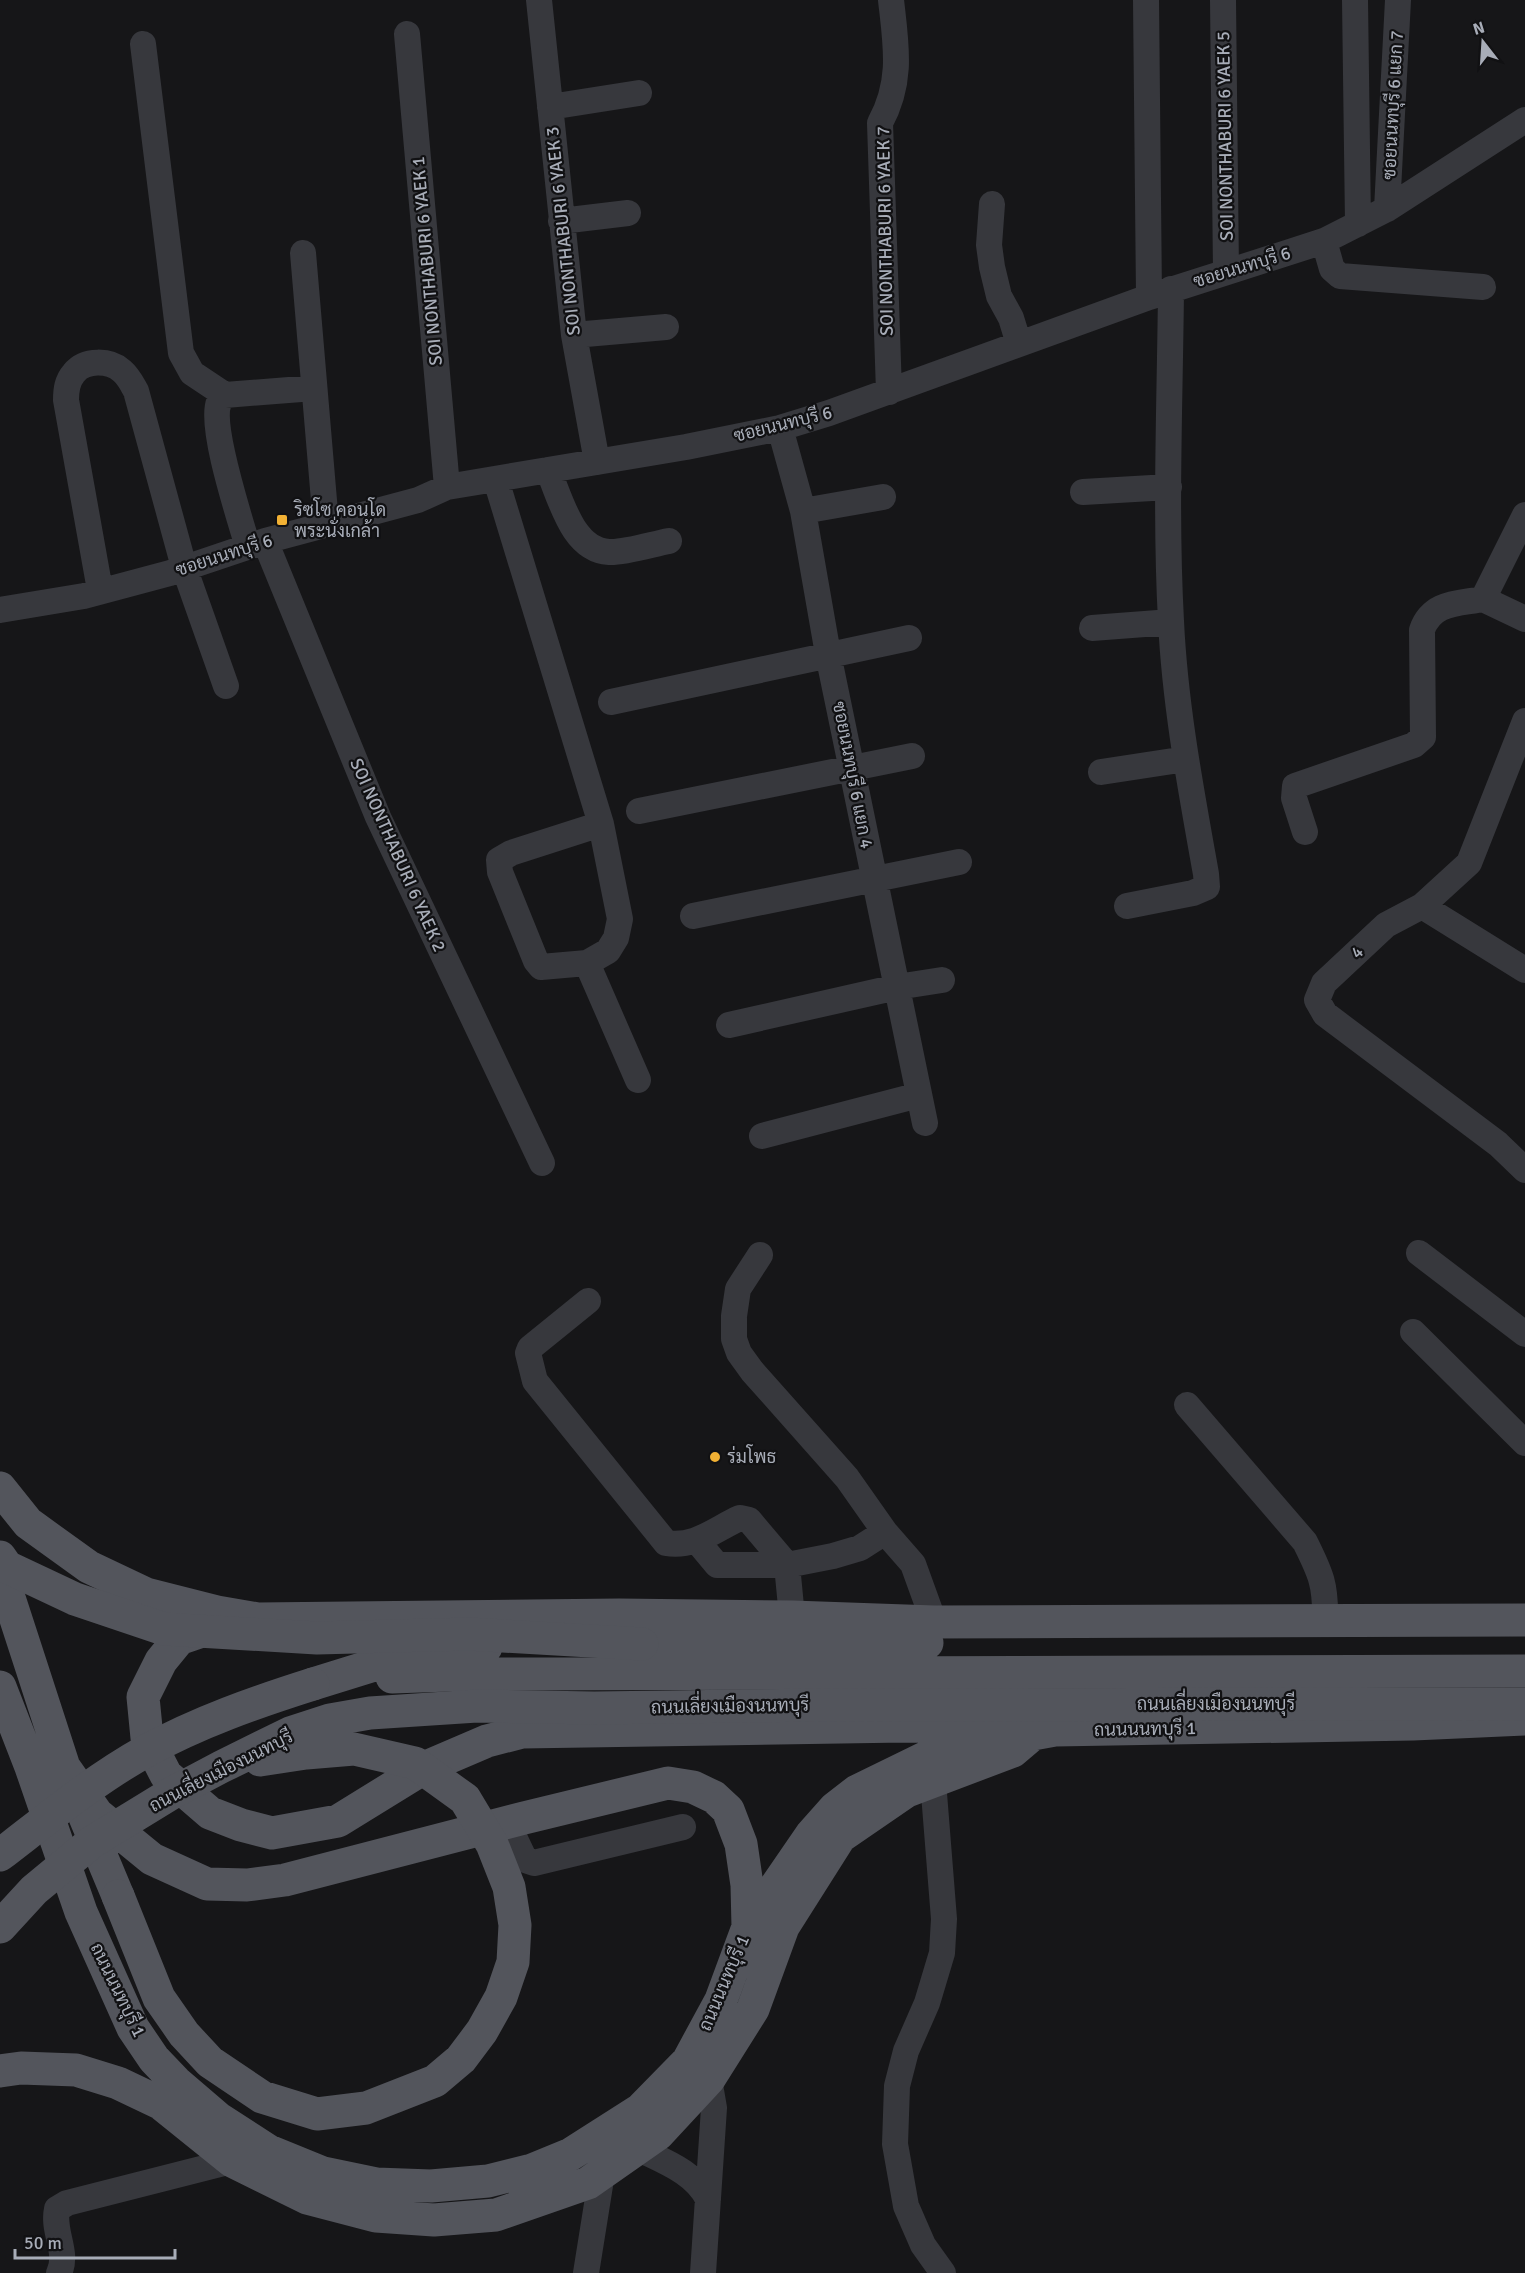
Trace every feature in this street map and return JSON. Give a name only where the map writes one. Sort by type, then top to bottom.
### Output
[{"type":"main road","points":[[0,1488],[28,1523],[89,1567],[146,1594],[217,1612],[258,1619]]},
{"type":"main road","points":[[0,1557],[7,1567],[75,1599],[164,1629],[317,1638],[469,1634],[642,1644]]},
{"type":"main road","points":[[0,1570],[64,1767],[159,1998],[184,2034],[210,2062],[262,2097],[317,2114],[366,2108],[435,2081],[461,2059],[482,2031],[501,1998],[513,1962],[515,1925],[509,1887],[492,1845],[465,1799],[415,1763],[354,1749],[306,1753],[220,1767]]},
{"type":"main road","points":[[986,1728],[968,1725],[522,1732],[487,1742],[424,1768],[338,1821],[272,1833],[210,1813],[166,1775],[147,1738],[143,1697],[161,1661],[179,1639],[213,1627],[258,1619],[619,1615],[792,1617],[934,1622],[1525,1620]]},
{"type":"main road","points":[[0,1856],[68,1803],[146,1751],[241,1707],[400,1657],[475,1647],[642,1644],[1525,1641]]},
{"type":"main road","name":"ถนนเลี่ยงเมืองนนทบุรี","points":[[313,1684],[403,1676],[478,1674],[1525,1671]]},
{"type":"main road","name":"ถนนนนทบุรี 1","points":[[0,1687],[31,1767],[81,1912],[133,2028],[154,2059],[176,2082],[218,2118],[269,2151],[323,2174],[376,2184],[432,2186],[488,2181],[532,2170],[571,2154],[640,2110],[688,2061],[721,2000],[748,1927],[811,1835],[835,1808],[857,1791],[986,1728],[1033,1734],[1055,1730],[1401,1725],[1525,1719]]},
{"type":"main road","name":"ถนนเลี่ยงเมืองนนทบุรี","points":[[0,1927],[34,1890],[92,1842],[172,1793],[290,1733],[330,1720],[370,1713],[477,1706],[594,1708],[833,1705],[1525,1704]]},
{"type":"main road","points":[[0,2072],[21,2068],[76,2070],[118,2084],[160,2103],[232,2161],[307,2198],[376,2216],[434,2220],[496,2215],[588,2183],[658,2134],[709,2079],[753,2009],[783,1928],[840,1837],[907,1791],[1013,1751],[1033,1734]]},
{"type":"main road","points":[[64,1767],[97,1814],[152,1859],[207,1884],[247,1885],[285,1880],[668,1783],[693,1787],[714,1797],[728,1810],[741,1844],[747,1885],[748,1927]]},
{"type":"street","name":"SOI NONTHABURI 6 YAEK 3","points":[[538,0],[574,335],[597,462]]},
{"type":"street","name":"SOI NONTHABURI 6 YAEK 7","points":[[889,392],[880,123],[889,107],[895,85],[897,62],[891,0]]},
{"type":"street","points":[[1127,906],[1193,893],[1207,887],[1186,759],[1171,622],[1169,487],[1146,0]]},
{"type":"street","name":"SOI NONTHABURI 6 YAEK 5","points":[[1223,0],[1226,272]]},
{"type":"street","points":[[1355,0],[1358,224]]},
{"type":"street","name":"ซอยนนทบุรี 6 แยก 7","points":[[1388,209],[1398,0]]},
{"type":"street","name":"SOI NONTHABURI 6 YAEK 1","points":[[407,34],[447,487]]},
{"type":"street","points":[[143,44],[181,352],[192,373],[225,395],[315,388]]},
{"type":"street","points":[[550,107],[639,93]]},
{"type":"street","name":"ซอยนนทบุรี 6","points":[[0,610],[84,596],[170,573],[256,544],[418,500],[447,487],[686,447],[780,428],[830,413],[1160,293],[1323,241],[1388,209],[1525,120]]},
{"type":"street","points":[[992,204],[989,245],[992,267],[999,296],[1011,318],[1019,344]]},
{"type":"street","points":[[561,221],[628,213]]},
{"type":"street","points":[[1323,241],[1332,268],[1340,276],[1484,287]]},
{"type":"street","points":[[303,253],[326,524]]},
{"type":"street","points":[[574,335],[666,327]]},
{"type":"street","points":[[100,590],[66,400],[67,384],[75,371],[94,362],[120,369],[129,378],[136,392],[184,567],[226,686]]},
{"type":"street","name":"SOI NONTHABURI 6 YAEK 2","points":[[225,395],[219,402],[218,426],[221,451],[256,544],[378,817],[542,1163]]},
{"type":"street","name":"ซอยนนทบุรี 6 แยก 4","points":[[780,428],[803,511],[828,654],[925,1123]]},
{"type":"street","points":[[548,470],[577,536],[589,547],[609,552],[669,541]]},
{"type":"street","points":[[496,480],[601,824],[620,919],[616,938],[608,951],[586,963],[541,967],[536,961],[513,905],[498,862],[511,853],[601,824]]},
{"type":"street","points":[[1083,492],[1169,487]]},
{"type":"street","points":[[803,511],[883,497]]},
{"type":"street","points":[[1483,599],[1525,515]]},
{"type":"street","points":[[1305,832],[1294,798],[1295,786],[1414,745],[1423,737],[1422,630],[1426,618],[1437,608],[1483,599],[1525,619]]},
{"type":"street","points":[[1092,628],[1171,622]]},
{"type":"street","points":[[610,702],[909,638]]},
{"type":"street","name":"4","points":[[1525,721],[1469,863],[1422,906],[1386,925],[1324,983],[1317,1000],[1325,1014],[1498,1144],[1525,1170]]},
{"type":"street","points":[[639,811],[912,756]]},
{"type":"street","points":[[1101,772],[1186,759]]},
{"type":"street","points":[[693,916],[959,862]]},
{"type":"street","points":[[1422,906],[1525,970]]},
{"type":"street","points":[[586,963],[638,1080]]},
{"type":"street","points":[[729,1025],[897,987],[942,980]]},
{"type":"street","points":[[762,1136],[919,1095]]},
{"type":"street","points":[[1419,1253],[1525,1334]]},
{"type":"street","points":[[760,1255],[738,1289],[734,1339],[739,1353],[752,1371],[847,1478],[885,1532],[913,1564],[934,1622]]},
{"type":"street","points":[[588,1301],[530,1348],[528,1353],[536,1381],[666,1543],[679,1545],[697,1541],[740,1518],[749,1520],[787,1565],[792,1617]]},
{"type":"street","points":[[1413,1332],[1525,1443]]},
{"type":"street","points":[[1186,1405],[1305,1542],[1318,1568],[1326,1593],[1325,1621]]},
{"type":"street","points":[[697,1541],[717,1565],[787,1565],[833,1557],[860,1548],[885,1532]]},
{"type":"street","points":[[933,1781],[944,1919],[942,1953],[927,2003],[906,2051],[900,2074],[895,2107],[895,2144],[906,2206],[923,2245],[943,2273]]},
{"type":"street","points":[[507,1822],[525,1860],[534,1863],[683,1827]]},
{"type":"street","points":[[703,2273],[714,2108],[709,2079]]},
{"type":"street","points":[[637,2148],[687,2174],[702,2186],[708,2199]]},
{"type":"street","points":[[59,2273],[64,2262],[55,2220],[57,2209],[67,2203],[232,2161]]},
{"type":"street","points":[[586,2273],[602,2174]]},
{"type":"place","name":"ริซโซ คอนโด พระนั่งเกล้า","points":[[282,520]]},
{"type":"place","name":"ร่มโพธ","points":[[715,1457]]}]
